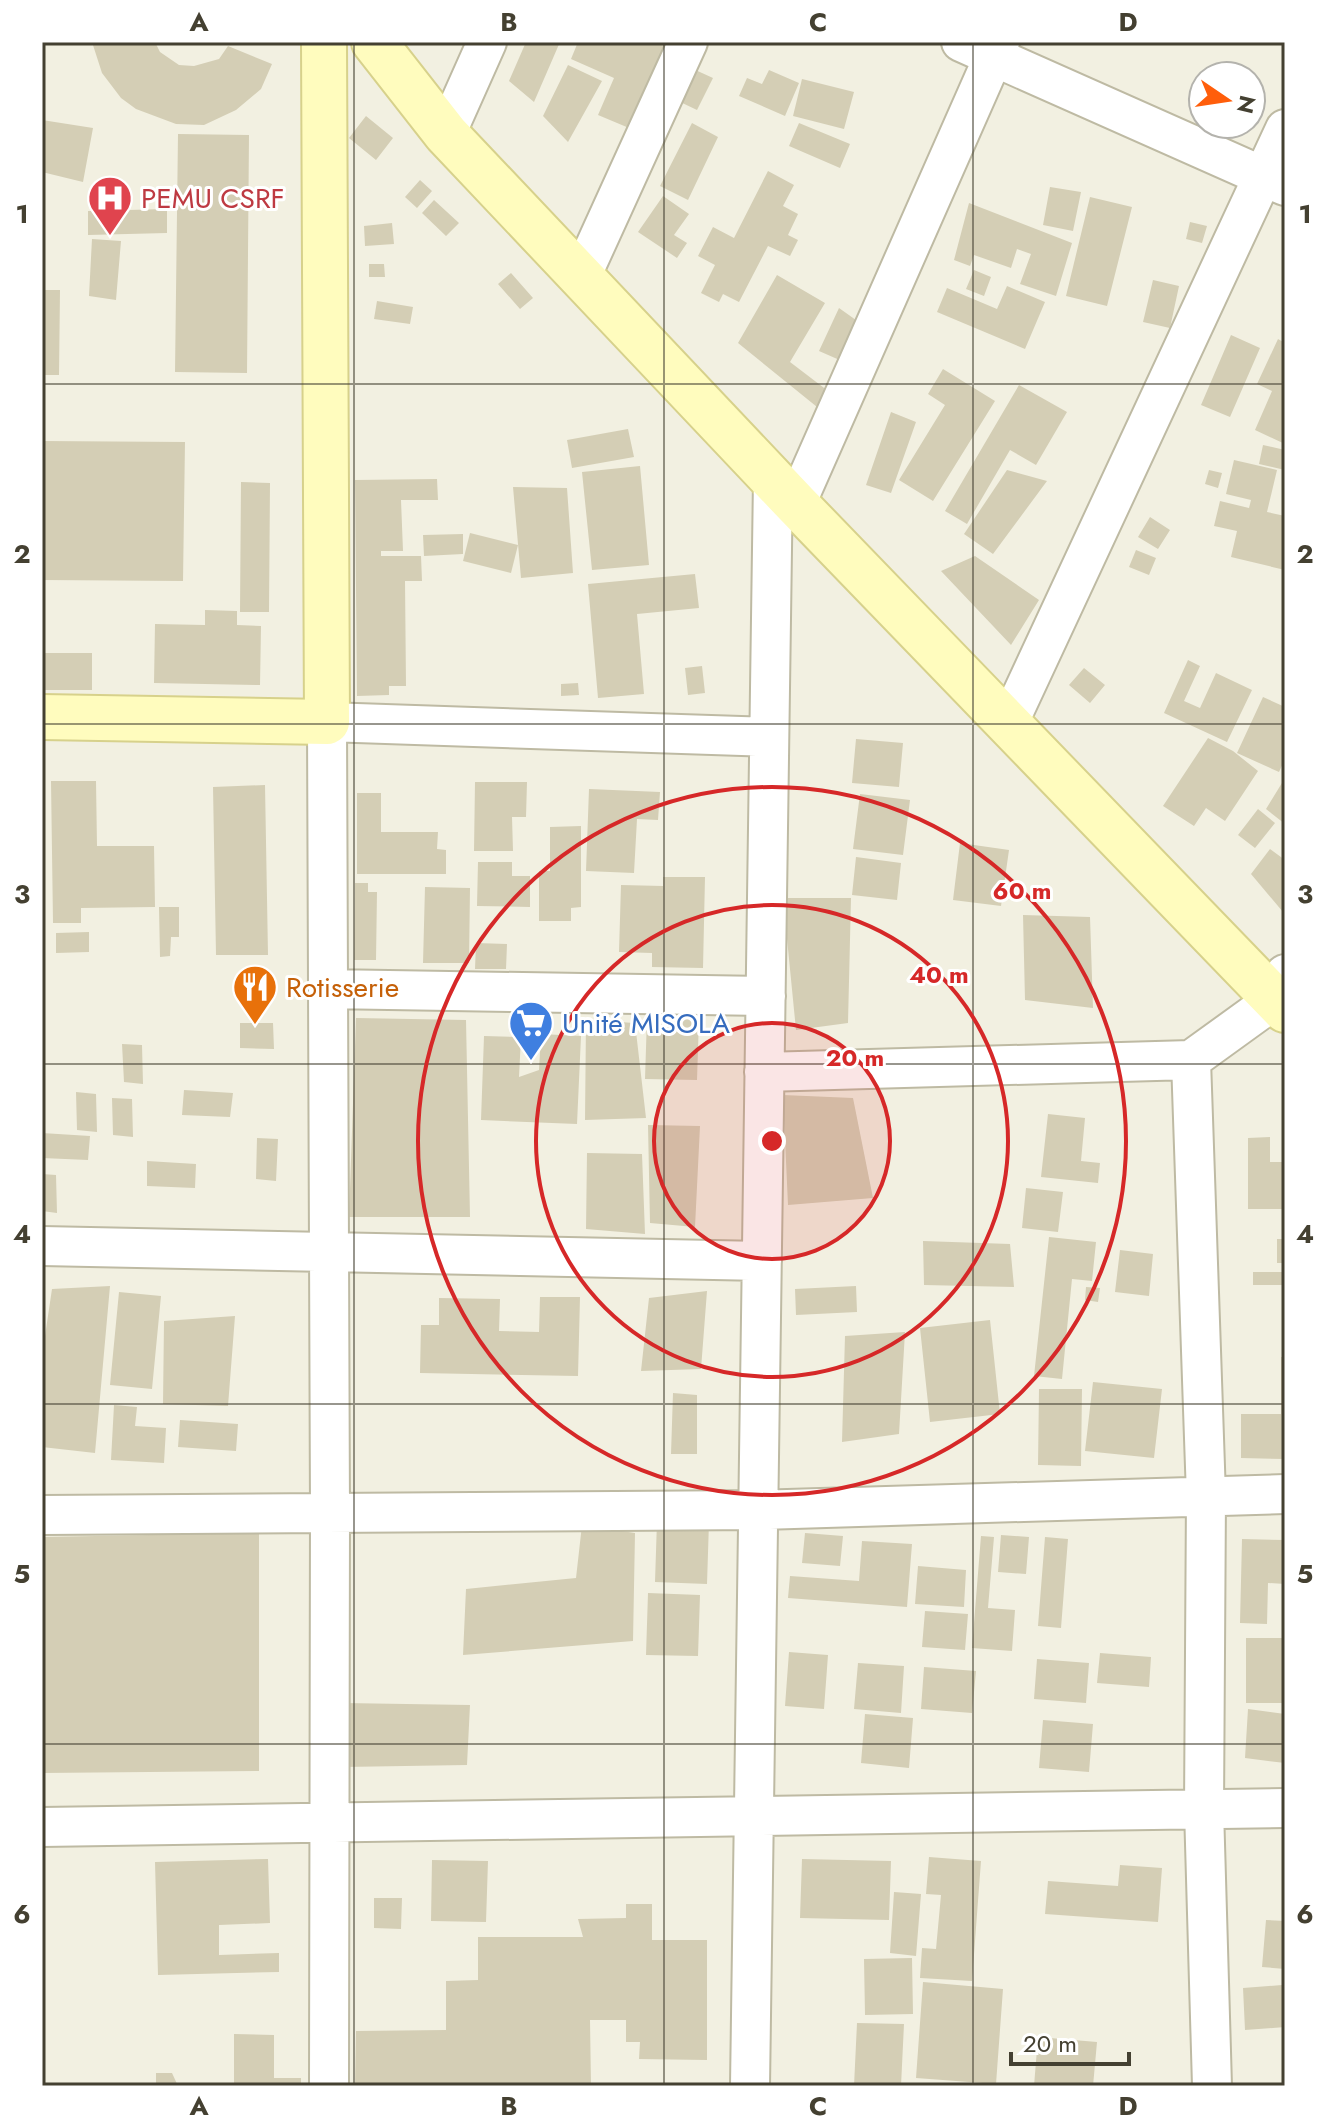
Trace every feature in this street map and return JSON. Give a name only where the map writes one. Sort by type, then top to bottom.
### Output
[{"type":"street","points":[[324,42],[330,1513],[329,2086]]},
{"type":"street","points":[[374,42],[446,134],[581,277],[1009,722],[1281,994],[1191,1060],[764,1072]]},
{"type":"street","points":[[446,134],[487,42]]},
{"type":"street","points":[[581,277],[688,42]]},
{"type":"street","points":[[750,2086],[769,737],[785,491],[985,47],[1274,181]]},
{"type":"street","points":[[1009,722],[1274,181],[1285,129]]},
{"type":"street","points":[[42,717],[327,722],[769,737]]},
{"type":"street","points":[[328,989],[766,996]]},
{"type":"street","points":[[1191,1060],[1206,1496],[1204,1809],[1212,2086]]},
{"type":"street","points":[[42,1246],[762,1261]]},
{"type":"street","points":[[42,1515],[758,1510],[1285,1494]]},
{"type":"street","points":[[42,1827],[1285,1808]]},
{"type":"building","points":[[92,42],[155,42],[160,52],[179,65],[194,66],[219,59],[228,46],[272,64],[261,89],[236,110],[204,125],[176,124],[136,109],[121,98],[102,73]]},
{"type":"building","points":[[526,42],[560,42],[534,102],[509,81]]},
{"type":"building","points":[[578,42],[667,42],[629,128],[598,115],[614,78],[571,59]]},
{"type":"building","points":[[568,65],[602,81],[568,142],[543,116]]},
{"type":"building","points":[[691,68],[713,78],[697,110],[676,100]]},
{"type":"building","points":[[769,70],[799,83],[785,116],[739,96],[747,78],[762,84]]},
{"type":"building","points":[[802,79],[854,92],[844,129],[793,116]]},
{"type":"building","points":[[366,116],[393,138],[376,160],[349,138]]},
{"type":"building","points":[[42,120],[93,128],[83,182],[42,172]]},
{"type":"building","points":[[692,123],[718,137],[688,200],[660,186]]},
{"type":"building","points":[[799,123],[850,144],[840,168],[789,146]]},
{"type":"building","points":[[178,134],[249,135],[247,373],[175,372]]},
{"type":"building","points":[[768,171],[794,185],[783,206],[798,214],[788,235],[798,240],[790,256],[768,246],[739,302],[723,294],[719,302],[701,293],[715,265],[698,256],[713,227],[734,238]]},
{"type":"building","points":[[420,180],[432,191],[417,208],[405,197]]},
{"type":"building","points":[[1050,187],[1081,192],[1073,231],[1043,225]]},
{"type":"building","points":[[663,196],[689,214],[674,235],[687,243],[677,258],[638,232]]},
{"type":"building","points":[[1090,197],[1132,207],[1107,306],[1066,296]]},
{"type":"building","points":[[434,200],[459,223],[446,236],[422,213]]},
{"type":"building","points":[[969,203],[1072,243],[1056,296],[1020,284],[1031,254],[1017,249],[1011,268],[974,255],[970,266],[954,260]]},
{"type":"building","points":[[167,209],[167,233],[88,235],[88,211]]},
{"type":"building","points":[[1190,222],[1207,226],[1202,243],[1186,239]]},
{"type":"building","points":[[392,223],[394,244],[365,246],[364,226]]},
{"type":"building","points":[[92,239],[121,241],[116,300],[89,296]]},
{"type":"building","points":[[369,264],[384,264],[385,277],[369,277]]},
{"type":"building","points":[[974,270],[991,277],[984,296],[966,289]]},
{"type":"building","points":[[511,273],[533,298],[520,309],[498,284]]},
{"type":"building","points":[[777,275],[825,303],[790,362],[832,394],[822,411],[738,343]]},
{"type":"building","points":[[1153,280],[1179,286],[1170,328],[1143,322]]},
{"type":"building","points":[[1007,286],[1045,302],[1025,349],[937,312],[947,288],[997,309]]},
{"type":"building","points":[[42,290],[60,290],[59,375],[42,375]]},
{"type":"building","points":[[377,301],[413,307],[410,324],[374,319]]},
{"type":"building","points":[[839,308],[870,330],[851,365],[819,351]]},
{"type":"building","points":[[1231,335],[1260,348],[1230,417],[1201,405]]},
{"type":"building","points":[[1278,339],[1285,343],[1285,444],[1255,430],[1272,391],[1257,384]]},
{"type":"building","points":[[943,369],[995,401],[933,501],[899,480],[945,405],[928,394]]},
{"type":"building","points":[[1019,385],[1067,412],[1036,465],[1010,450],[967,524],[945,511]]},
{"type":"building","points":[[891,412],[916,422],[891,493],[866,485]]},
{"type":"building","points":[[628,429],[634,457],[572,468],[567,440]]},
{"type":"building","points":[[42,441],[185,442],[183,581],[42,580]]},
{"type":"building","points":[[1263,445],[1285,450],[1285,470],[1259,464]]},
{"type":"building","points":[[1234,460],[1277,470],[1267,512],[1285,516],[1285,570],[1231,557],[1237,531],[1214,526],[1220,501],[1249,508],[1251,500],[1226,494]]},
{"type":"building","points":[[640,466],[649,565],[592,570],[582,472]]},
{"type":"building","points":[[1007,470],[1047,481],[993,554],[964,534]]},
{"type":"building","points":[[1209,470],[1222,473],[1218,488],[1205,484]]},
{"type":"building","points":[[437,479],[438,500],[401,500],[403,551],[381,551],[381,556],[421,556],[422,581],[405,581],[406,686],[389,686],[389,695],[357,696],[355,480]]},
{"type":"building","points":[[241,482],[270,483],[269,612],[240,612]]},
{"type":"building","points":[[513,487],[567,488],[573,573],[521,578]]},
{"type":"building","points":[[1150,517],[1170,530],[1158,549],[1138,537]]},
{"type":"building","points":[[470,533],[518,545],[511,573],[463,561]]},
{"type":"building","points":[[463,534],[463,554],[424,556],[423,535]]},
{"type":"building","points":[[1136,550],[1156,558],[1149,575],[1129,567]]},
{"type":"building","points":[[975,556],[1039,600],[1011,645],[941,571]]},
{"type":"building","points":[[695,574],[699,608],[637,614],[644,694],[598,698],[588,584]]},
{"type":"building","points":[[205,610],[237,611],[237,625],[261,626],[260,685],[154,683],[155,624],[205,625]]},
{"type":"building","points":[[42,653],[92,653],[92,690],[42,690]]},
{"type":"building","points":[[1188,660],[1200,666],[1184,701],[1200,708],[1216,673],[1252,690],[1227,742],[1164,713]]},
{"type":"building","points":[[702,666],[705,693],[688,695],[685,668]]},
{"type":"building","points":[[1084,668],[1105,685],[1090,703],[1069,685]]},
{"type":"building","points":[[578,683],[579,695],[561,696],[561,684]]},
{"type":"building","points":[[1263,697],[1285,707],[1285,759],[1279,772],[1237,753]]},
{"type":"building","points":[[1208,738],[1233,751],[1258,771],[1225,821],[1206,808],[1194,826],[1163,806]]},
{"type":"building","points":[[856,739],[903,743],[899,787],[852,783]]},
{"type":"building","points":[[1285,778],[1285,824],[1266,809]]},
{"type":"building","points":[[51,781],[96,781],[97,846],[154,846],[155,907],[81,908],[81,923],[53,923]]},
{"type":"building","points":[[475,782],[527,782],[526,817],[512,817],[513,851],[474,851]]},
{"type":"building","points":[[265,785],[268,955],[216,955],[213,787]]},
{"type":"building","points":[[589,789],[660,792],[658,820],[637,819],[634,873],[586,871]]},
{"type":"building","points":[[357,793],[381,793],[381,832],[438,832],[437,849],[446,850],[446,874],[357,874]]},
{"type":"building","points":[[860,794],[910,800],[903,855],[853,849]]},
{"type":"building","points":[[1258,809],[1275,823],[1255,848],[1238,835]]},
{"type":"building","points":[[581,826],[581,907],[571,908],[571,921],[539,921],[539,871],[550,871],[550,827]]},
{"type":"building","points":[[960,843],[1009,850],[1001,906],[953,900]]},
{"type":"building","points":[[1270,849],[1285,860],[1283,912],[1251,874]]},
{"type":"building","points":[[856,857],[901,863],[897,900],[852,895]]},
{"type":"building","points":[[478,862],[512,862],[512,876],[530,876],[530,907],[477,906]]},
{"type":"building","points":[[663,877],[705,877],[703,968],[652,967],[652,953],[619,952],[621,885],[663,886]]},
{"type":"building","points":[[355,883],[368,883],[368,892],[377,892],[376,960],[354,960]]},
{"type":"building","points":[[425,887],[470,888],[469,963],[423,963]]},
{"type":"building","points":[[783,898],[851,898],[848,1023],[796,1030]]},
{"type":"building","points":[[159,907],[179,907],[179,937],[171,937],[170,956],[160,957]]},
{"type":"building","points":[[1023,915],[1090,917],[1093,1008],[1025,1000]]},
{"type":"building","points":[[89,932],[89,952],[56,953],[56,933]]},
{"type":"building","points":[[476,943],[507,944],[506,969],[475,969]]},
{"type":"building","points":[[647,1017],[699,1019],[697,1080],[645,1079]]},
{"type":"building","points":[[356,1018],[466,1020],[470,1217],[349,1217]]},
{"type":"building","points":[[586,1020],[635,1023],[646,1118],[585,1120]]},
{"type":"building","points":[[240,1023],[273,1023],[274,1049],[240,1048]]},
{"type":"building","points":[[541,1034],[581,1036],[577,1124],[481,1120],[484,1036],[521,1037],[519,1077],[539,1070]]},
{"type":"building","points":[[122,1044],[142,1045],[143,1084],[124,1082]]},
{"type":"building","points":[[184,1090],[233,1093],[230,1117],[182,1115]]},
{"type":"building","points":[[76,1092],[96,1094],[97,1132],[77,1130]]},
{"type":"building","points":[[783,1095],[853,1098],[873,1198],[788,1205]]},
{"type":"building","points":[[112,1098],[132,1099],[133,1137],[113,1135]]},
{"type":"building","points":[[1048,1114],[1085,1118],[1081,1161],[1100,1163],[1098,1183],[1041,1177]]},
{"type":"building","points":[[648,1125],[700,1126],[695,1227],[650,1223]]},
{"type":"building","points":[[42,1133],[90,1136],[88,1160],[42,1158]]},
{"type":"building","points":[[1270,1137],[1270,1162],[1285,1162],[1285,1209],[1248,1209],[1248,1138]]},
{"type":"building","points":[[257,1138],[278,1139],[276,1181],[256,1179]]},
{"type":"building","points":[[587,1153],[642,1154],[645,1234],[586,1229]]},
{"type":"building","points":[[147,1161],[196,1164],[195,1188],[147,1186]]},
{"type":"building","points":[[42,1174],[56,1175],[57,1213],[42,1211]]},
{"type":"building","points":[[1026,1188],[1063,1192],[1058,1232],[1022,1228]]},
{"type":"building","points":[[1049,1237],[1096,1242],[1092,1281],[1072,1279],[1062,1379],[1034,1376]]},
{"type":"building","points":[[1277,1239],[1285,1239],[1285,1263],[1277,1263]]},
{"type":"building","points":[[923,1241],[1010,1244],[1014,1287],[924,1285]]},
{"type":"building","points":[[1120,1250],[1153,1254],[1149,1296],[1115,1292]]},
{"type":"building","points":[[1253,1272],[1285,1272],[1285,1285],[1253,1285]]},
{"type":"building","points":[[110,1286],[95,1453],[42,1447],[42,1356],[52,1289]]},
{"type":"building","points":[[856,1286],[857,1312],[796,1315],[795,1289]]},
{"type":"building","points":[[1086,1287],[1100,1288],[1098,1302],[1085,1300]]},
{"type":"building","points":[[707,1291],[701,1369],[641,1371],[649,1298]]},
{"type":"building","points":[[119,1292],[161,1296],[152,1389],[110,1385]]},
{"type":"building","points":[[540,1297],[580,1297],[578,1376],[420,1373],[421,1325],[439,1325],[439,1298],[500,1299],[499,1331],[539,1332]]},
{"type":"building","points":[[235,1316],[228,1406],[163,1404],[164,1321]]},
{"type":"building","points":[[990,1320],[1000,1414],[930,1422],[920,1328]]},
{"type":"building","points":[[905,1332],[899,1434],[842,1442],[845,1336]]},
{"type":"building","points":[[1281,1357],[1285,1357],[1285,1459],[1241,1458],[1241,1414],[1281,1414]]},
{"type":"building","points":[[1093,1382],[1162,1389],[1154,1458],[1085,1451]]},
{"type":"building","points":[[1039,1389],[1082,1389],[1081,1466],[1038,1465]]},
{"type":"building","points":[[673,1393],[697,1395],[697,1454],[671,1454]]},
{"type":"building","points":[[114,1405],[137,1407],[135,1426],[166,1428],[164,1463],[111,1460]]},
{"type":"building","points":[[180,1420],[238,1424],[236,1451],[178,1447]]},
{"type":"building","points":[[657,1521],[709,1522],[707,1584],[655,1582]]},
{"type":"building","points":[[582,1525],[635,1533],[633,1641],[463,1655],[466,1589],[576,1578]]},
{"type":"building","points":[[259,1533],[259,1771],[42,1773],[42,1537]]},
{"type":"building","points":[[805,1533],[843,1536],[840,1566],[802,1563]]},
{"type":"building","points":[[1001,1535],[1029,1537],[1026,1574],[998,1572]]},
{"type":"building","points":[[981,1536],[994,1537],[988,1608],[1015,1610],[1012,1651],[972,1648]]},
{"type":"building","points":[[1045,1537],[1068,1539],[1061,1628],[1038,1626]]},
{"type":"building","points":[[1242,1539],[1285,1540],[1285,1584],[1268,1583],[1267,1624],[1240,1623]]},
{"type":"building","points":[[862,1541],[912,1544],[907,1607],[788,1598],[790,1576],[859,1581]]},
{"type":"building","points":[[918,1566],[966,1570],[964,1607],[915,1604]]},
{"type":"building","points":[[648,1593],[700,1595],[698,1656],[646,1655]]},
{"type":"building","points":[[925,1611],[968,1614],[965,1650],[922,1647]]},
{"type":"building","points":[[1246,1638],[1285,1638],[1285,1703],[1246,1703]]},
{"type":"building","points":[[789,1652],[828,1655],[824,1709],[785,1706]]},
{"type":"building","points":[[1100,1653],[1151,1657],[1149,1687],[1097,1683]]},
{"type":"building","points":[[1037,1659],[1089,1663],[1086,1703],[1034,1699]]},
{"type":"building","points":[[858,1663],[904,1666],[901,1713],[854,1709]]},
{"type":"building","points":[[924,1667],[976,1671],[972,1713],[921,1709]]},
{"type":"building","points":[[343,1703],[470,1705],[467,1765],[343,1767]]},
{"type":"building","points":[[1248,1709],[1285,1714],[1285,1763],[1245,1758]]},
{"type":"building","points":[[865,1714],[913,1718],[909,1768],[861,1763]]},
{"type":"building","points":[[1043,1720],[1093,1724],[1089,1772],[1039,1768]]},
{"type":"building","points":[[929,1857],[981,1861],[972,1981],[920,1978],[922,1948],[936,1949],[941,1895],[926,1894]]},
{"type":"building","points":[[268,1859],[270,1923],[219,1925],[219,1955],[279,1953],[279,1972],[158,1975],[155,1862]]},
{"type":"building","points":[[802,1859],[891,1861],[889,1920],[800,1918]]},
{"type":"building","points":[[432,1860],[488,1861],[486,1922],[431,1921]]},
{"type":"building","points":[[1120,1865],[1162,1868],[1158,1922],[1045,1914],[1048,1881],[1118,1886]]},
{"type":"building","points":[[894,1892],[921,1894],[916,1956],[890,1953]]},
{"type":"building","points":[[374,1898],[402,1898],[401,1929],[374,1928]]},
{"type":"building","points":[[626,1904],[652,1904],[652,1940],[707,1940],[707,2060],[639,2059],[640,2042],[626,2042],[626,2020],[590,2020],[591,2086],[355,2086],[356,2031],[446,2030],[446,1981],[478,1980],[478,1937],[583,1937],[578,1919],[626,1918]]},
{"type":"building","points":[[1266,1920],[1285,1921],[1285,1969],[1262,1967]]},
{"type":"building","points":[[912,1958],[913,2014],[865,2015],[864,1959]]},
{"type":"building","points":[[923,1982],[1003,1989],[996,2084],[916,2078]]},
{"type":"building","points":[[1282,1985],[1285,2027],[1245,2030],[1243,1988]]},
{"type":"building","points":[[857,2023],[904,2024],[901,2086],[854,2086]]},
{"type":"building","points":[[234,2034],[274,2035],[274,2078],[301,2078],[301,2086],[234,2086]]},
{"type":"building","points":[[1038,2037],[1097,2042],[1093,2086],[1034,2086]]},
{"type":"building","points":[[156,2073],[172,2073],[178,2086],[156,2086]]},
{"type":"place","name":"PEMU CSRF","points":[[110,237]]},
{"type":"place","name":"Rotisserie","points":[[255,1026]]},
{"type":"place","name":"Unité MISOLA","points":[[531,1062]]}]
